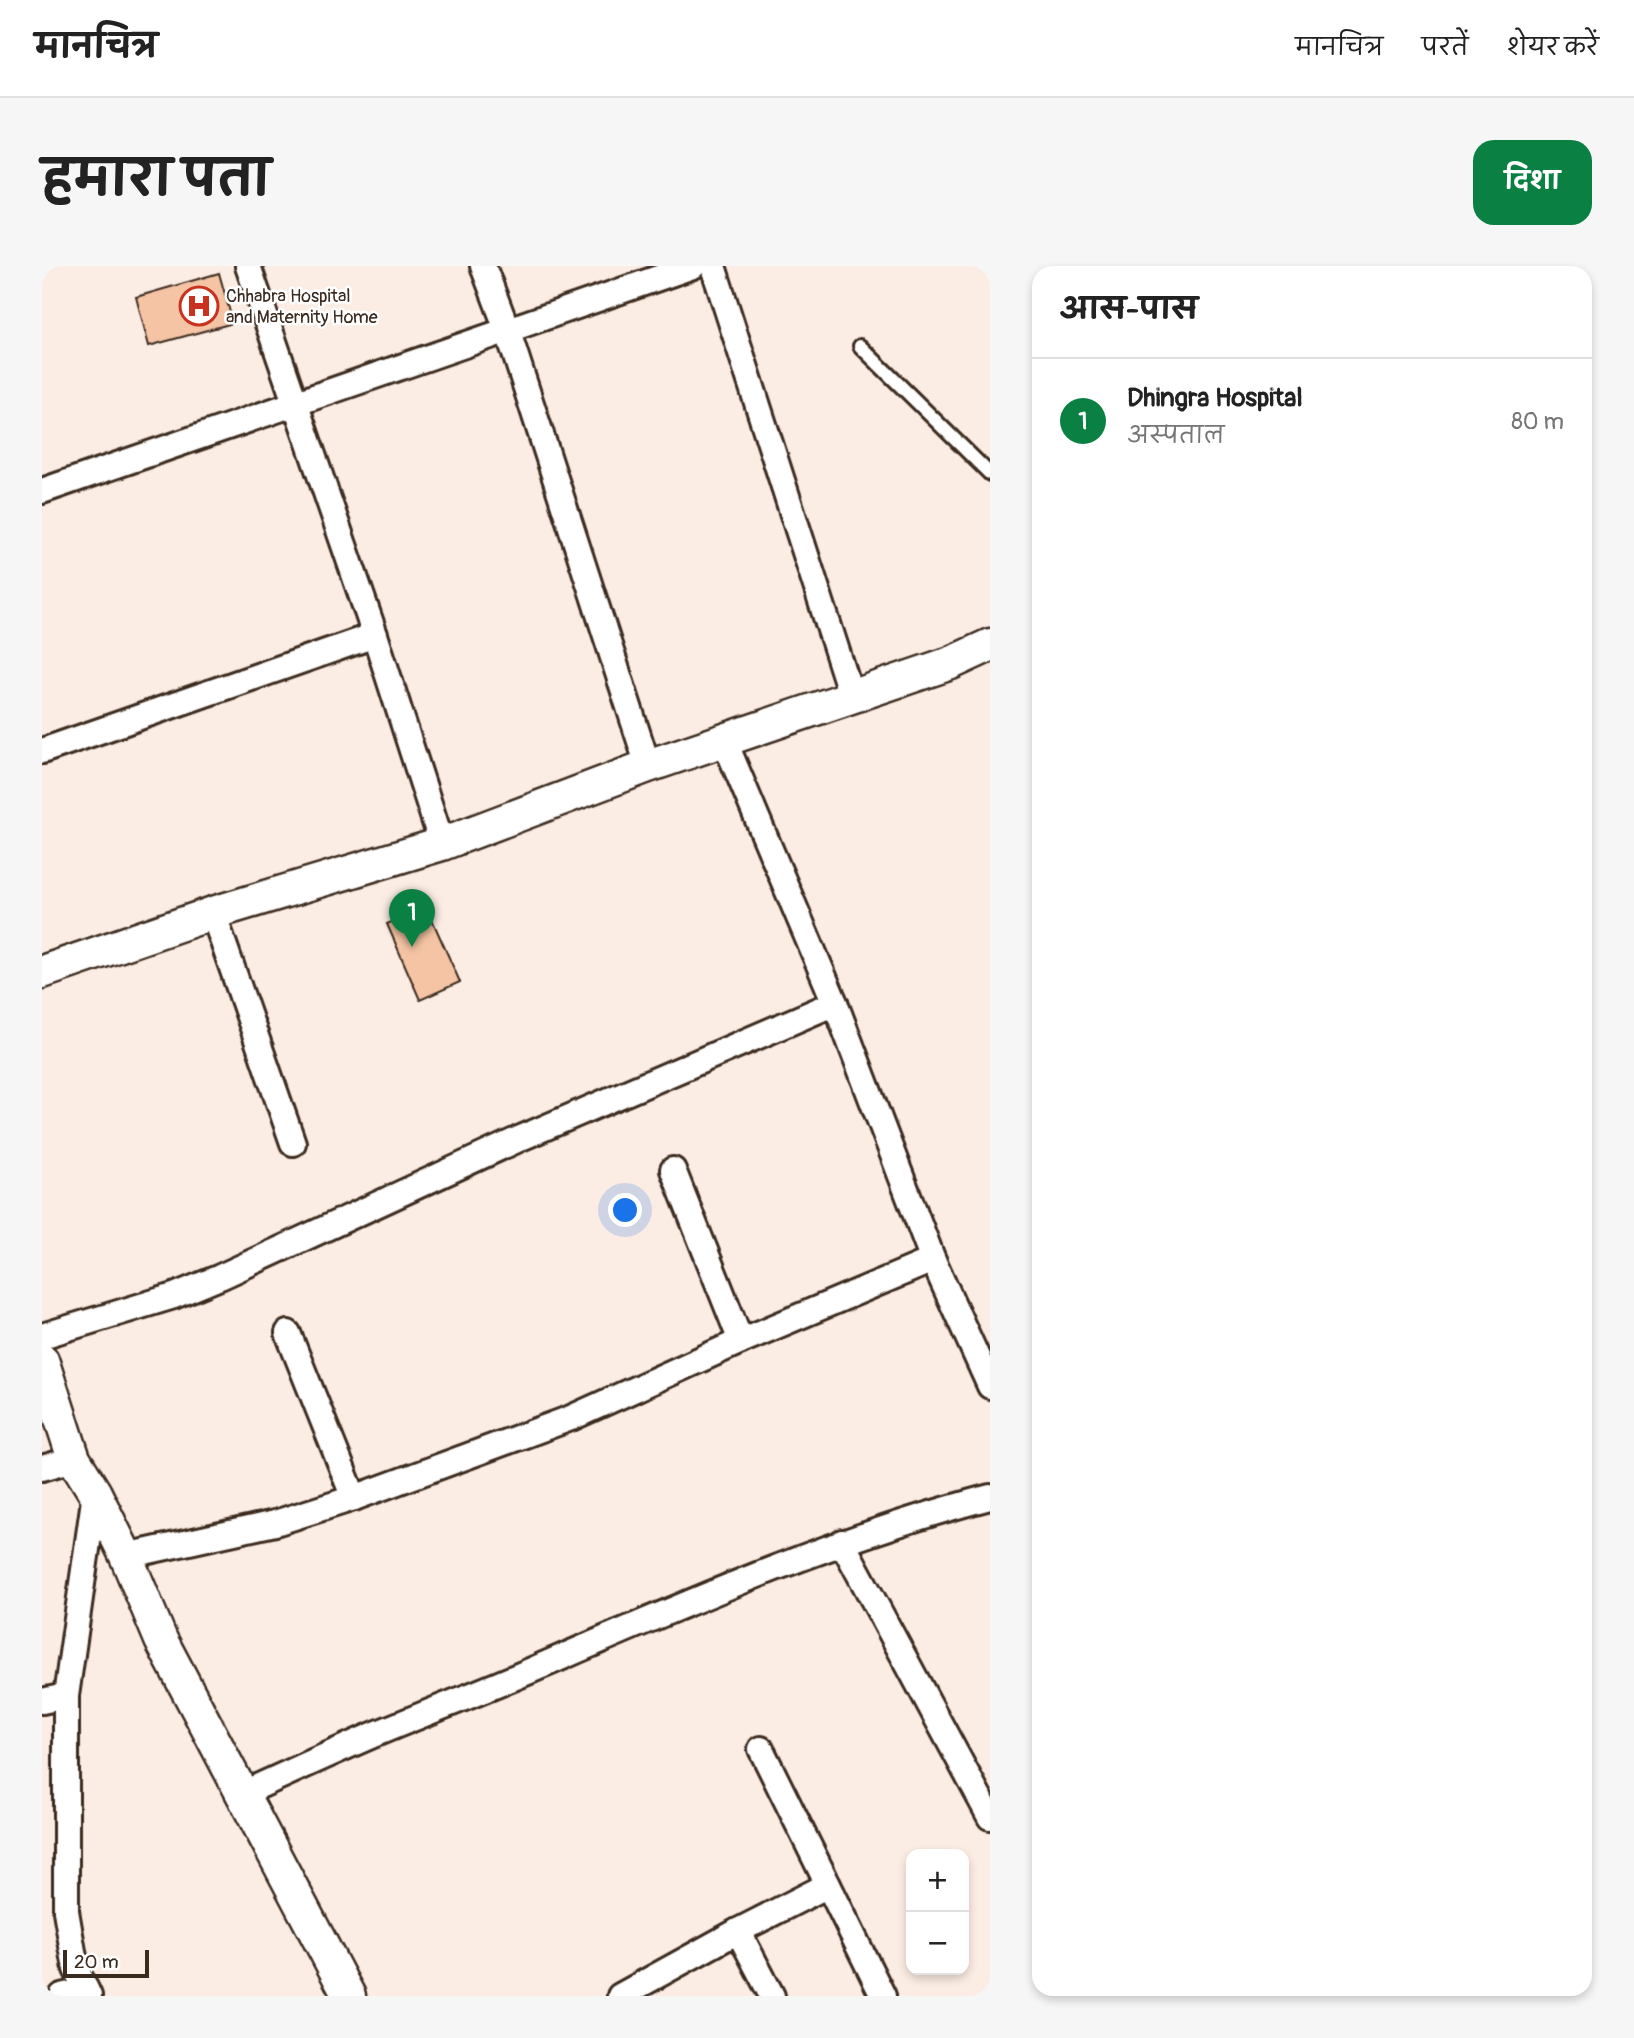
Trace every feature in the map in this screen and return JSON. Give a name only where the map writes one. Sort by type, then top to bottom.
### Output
[{"type":"street","points":[[248,266],[375,635],[442,844]]},
{"type":"street","points":[[483,266],[508,332],[648,766]]},
{"type":"street","points":[[43,486],[508,332],[694,266]]},
{"type":"street","points":[[713,266],[852,698]]},
{"type":"street","points":[[42,751],[375,635]]},
{"type":"street","points":[[42,972],[213,913],[442,844],[648,766],[951,663],[990,645]]},
{"type":"street","points":[[725,742],[835,1003],[933,1259],[981,1339],[990,1386]]},
{"type":"street","points":[[213,913],[293,1143]]},
{"type":"street","points":[[42,1336],[148,1304],[220,1277],[521,1138],[835,1003]]},
{"type":"street","points":[[673,1170],[741,1341]]},
{"type":"street","points":[[125,1556],[275,1523],[355,1498],[571,1418],[741,1341],[933,1259]]},
{"type":"street","points":[[288,1333],[355,1498]]},
{"type":"street","points":[[42,1360],[74,1459],[95,1493],[161,1640],[349,1996]]},
{"type":"street","points":[[42,1468],[74,1459]]},
{"type":"street","points":[[62,1996],[88,1993],[76,1969],[66,1911],[66,1696],[95,1493]]},
{"type":"street","points":[[242,1794],[373,1735],[478,1694],[715,1591],[842,1542],[922,1515],[990,1497]]},
{"type":"street","points":[[842,1542],[990,1817]]},
{"type":"street","points":[[42,1701],[66,1696]]},
{"type":"street","points":[[761,1749],[883,1996]]},
{"type":"street","points":[[620,1996],[828,1885]]},
{"type":"street","points":[[738,1931],[772,1996]]},
{"type":"lane","points":[[860,346],[990,474]]},
{"type":"building","points":[[219,273],[233,323],[149,346],[136,297]]},
{"type":"building","points":[[426,906],[460,982],[420,1000],[387,924]]},
{"type":"place","name":"Chhabra Hospital and Maternity Home","points":[[199,306]]},
{"type":"place","name":"Dhingra Hospital","points":[[412,947]]}]
